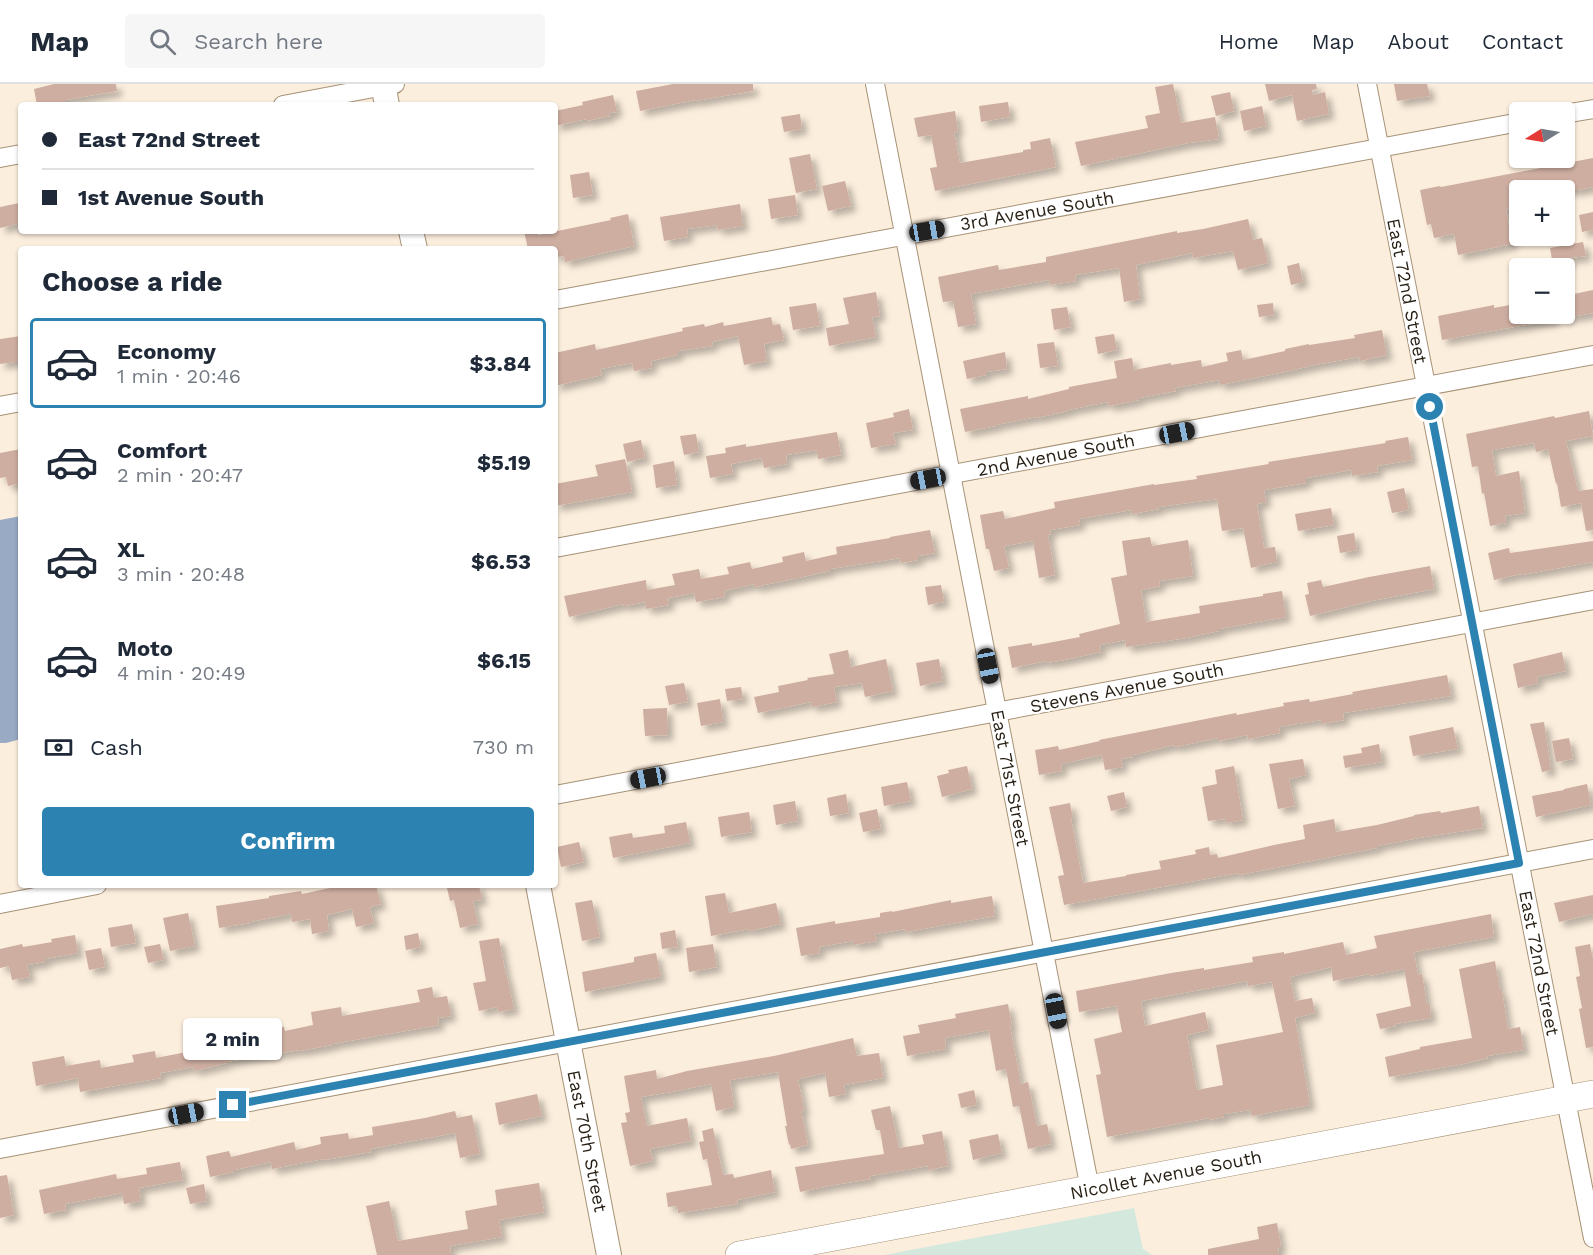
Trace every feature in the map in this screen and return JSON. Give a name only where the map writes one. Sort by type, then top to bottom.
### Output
[{"type":"main road","name":"Nicollet Avenue South","points":[[739,1255],[1593,1094]]},
{"type":"street","name":"East 71st Street","points":[[875,84],[1090,1189]]},
{"type":"street","name":"East 72nd Street","points":[[1367,84],[1593,1238]]},
{"type":"street","points":[[304,102],[387,90]]},
{"type":"street","points":[[1575,112],[1593,109]]},
{"type":"street","name":"3rd Avenue South","points":[[558,299],[1509,124]]},
{"type":"street","points":[[0,158],[18,155]]},
{"type":"street","name":"2nd Avenue South","points":[[558,547],[1593,355]]},
{"type":"street","points":[[0,406],[18,403]]},
{"type":"street","name":"Stevens Avenue South","points":[[558,794],[1593,600]]},
{"type":"street","points":[[0,1149],[1593,849]]},
{"type":"street","points":[[0,904],[82,888]]},
{"type":"street","name":"East 70th Street","points":[[539,888],[609,1255]]},
{"type":"green space","points":[[1134,1208],[1143,1249],[1152,1255],[884,1255]]},
{"type":"water","points":[[18,517],[18,740],[6,743],[0,743],[0,520]]},
{"type":"building","points":[[54,84],[116,84],[117,91],[65,100],[65,102],[36,102],[34,89]]},
{"type":"building","points":[[673,84],[753,84],[753,91],[640,111],[636,91]]},
{"type":"building","points":[[1173,84],[1181,123],[1215,117],[1219,139],[1188,143],[1081,166],[1075,142],[1148,128],[1145,116],[1160,113],[1155,87]]},
{"type":"building","points":[[1265,84],[1316,84],[1317,89],[1312,90],[1313,95],[1325,92],[1329,114],[1297,121],[1292,95],[1269,101]]},
{"type":"building","points":[[1394,84],[1427,84],[1430,96],[1397,101]]},
{"type":"building","points":[[1230,92],[1234,111],[1216,116],[1211,96]]},
{"type":"building","points":[[613,95],[617,112],[609,113],[610,116],[558,125],[558,110],[583,105],[582,102]]},
{"type":"building","points":[[1008,102],[1010,117],[981,122],[979,106]]},
{"type":"building","points":[[1262,106],[1266,126],[1244,131],[1240,111]]},
{"type":"building","points":[[955,111],[958,131],[954,132],[960,163],[1023,152],[1023,150],[1031,149],[1030,142],[1050,138],[1056,167],[935,191],[930,168],[937,167],[931,135],[918,137],[914,118]]},
{"type":"building","points":[[800,114],[802,129],[784,132],[781,117]]},
{"type":"building","points":[[810,154],[817,189],[796,193],[789,158]]},
{"type":"building","points":[[1593,158],[1593,187],[1575,190],[1575,180],[1509,180],[1509,208],[1506,209],[1509,245],[1458,255],[1454,234],[1434,238],[1431,224],[1427,225],[1420,190],[1541,168],[1575,168],[1575,161]]},
{"type":"building","points":[[589,172],[593,195],[573,198],[570,175]]},
{"type":"building","points":[[845,181],[851,206],[828,211],[822,186]]},
{"type":"building","points":[[795,195],[798,215],[771,219],[768,199]]},
{"type":"building","points":[[18,203],[18,224],[0,228],[0,207]]},
{"type":"building","points":[[740,204],[743,226],[718,230],[717,225],[687,229],[688,237],[664,241],[660,217]]},
{"type":"building","points":[[1593,212],[1593,230],[1582,232],[1579,215]]},
{"type":"building","points":[[628,214],[634,246],[565,262],[564,256],[558,257],[558,246],[527,246],[525,234],[558,234],[558,231],[611,220],[610,218]]},
{"type":"building","points":[[1248,219],[1253,240],[1262,238],[1268,263],[1238,270],[1233,251],[1193,258],[1192,253],[1136,265],[1140,299],[1124,302],[1119,268],[1075,275],[1076,281],[1050,285],[1049,280],[971,294],[976,324],[958,327],[953,301],[943,302],[938,277],[998,265],[999,270],[1046,262],[1046,257]]},
{"type":"building","points":[[1583,242],[1586,256],[1552,258],[1550,248],[1575,246],[1575,243]]},
{"type":"building","points":[[1299,263],[1303,282],[1291,285],[1287,266]]},
{"type":"building","points":[[1593,290],[1593,313],[1575,316],[1575,294]]},
{"type":"building","points":[[876,292],[880,316],[872,317],[876,337],[829,346],[826,328],[849,324],[843,298]]},
{"type":"building","points":[[816,303],[820,326],[793,330],[789,307]]},
{"type":"building","points":[[1273,303],[1274,315],[1259,317],[1257,305]]},
{"type":"building","points":[[1494,305],[1494,308],[1509,305],[1509,324],[1532,324],[1442,340],[1438,316]]},
{"type":"building","points":[[1067,307],[1071,327],[1054,330],[1051,309]]},
{"type":"building","points":[[771,317],[773,325],[780,324],[784,340],[764,344],[767,361],[744,365],[738,336],[712,342],[713,346],[678,351],[678,355],[651,361],[652,368],[634,371],[632,363],[600,369],[602,375],[558,385],[558,352],[595,344],[596,350],[683,331],[682,328],[704,324],[705,327],[723,322],[724,326]]},
{"type":"building","points":[[1382,330],[1387,355],[1360,361],[1359,357],[1220,385],[1219,380],[1175,388],[1176,391],[1139,398],[1139,400],[1109,406],[1108,402],[965,432],[960,409],[1028,396],[1028,399],[1069,389],[1069,387],[1117,378],[1114,361],[1132,358],[1134,370],[1201,360],[1202,367],[1228,361],[1226,353],[1241,350],[1243,360],[1309,344],[1355,338],[1354,335]]},
{"type":"building","points":[[1114,334],[1117,350],[1098,354],[1095,337]]},
{"type":"building","points":[[18,336],[18,361],[0,364],[0,339]]},
{"type":"building","points":[[1054,342],[1058,366],[1040,368],[1037,344]]},
{"type":"building","points":[[1005,352],[1007,369],[986,372],[986,375],[967,379],[963,361]]},
{"type":"building","points":[[909,409],[913,430],[893,433],[896,444],[871,448],[866,423],[894,417],[893,413]]},
{"type":"building","points":[[1589,411],[1593,436],[1566,441],[1578,491],[1593,489],[1593,530],[1586,531],[1581,503],[1561,507],[1548,449],[1536,452],[1534,443],[1492,450],[1496,476],[1519,471],[1525,513],[1505,516],[1506,523],[1490,526],[1478,466],[1472,467],[1466,434]]},
{"type":"building","points":[[837,432],[841,455],[818,459],[817,450],[786,455],[787,464],[764,468],[762,458],[731,464],[733,474],[710,478],[706,456],[726,453],[725,448],[746,444],[746,447]]},
{"type":"building","points":[[696,434],[699,452],[684,455],[680,436]]},
{"type":"building","points":[[1408,437],[1412,460],[1377,466],[1378,472],[1352,476],[1351,470],[1306,478],[1306,483],[1264,490],[1266,502],[1257,504],[1264,548],[1275,547],[1277,562],[1251,568],[1243,528],[1222,531],[1217,499],[1158,507],[1159,509],[1132,514],[1131,510],[1079,519],[1080,525],[1050,530],[1051,534],[1048,535],[1055,575],[1039,578],[1033,541],[1004,546],[1009,568],[994,571],[989,549],[986,549],[980,515],[1003,511],[1005,519],[1055,508],[1054,502],[1154,484],[1197,479],[1196,476],[1386,443],[1385,441]]},
{"type":"building","points":[[641,440],[645,458],[627,462],[623,444]]},
{"type":"building","points":[[18,450],[18,484],[8,486],[6,477],[0,478],[0,453]]},
{"type":"building","points":[[625,459],[632,492],[558,505],[558,483],[598,476],[595,465]]},
{"type":"building","points":[[674,461],[677,485],[656,488],[653,465]]},
{"type":"building","points":[[1404,488],[1409,510],[1392,513],[1387,492]]},
{"type":"building","points":[[1331,508],[1334,525],[1298,531],[1295,514]]},
{"type":"building","points":[[930,530],[935,553],[918,556],[918,560],[901,563],[900,558],[830,569],[830,571],[755,587],[754,584],[724,591],[725,597],[696,602],[694,593],[668,598],[669,605],[646,609],[645,602],[624,606],[623,604],[569,617],[564,596],[646,580],[647,590],[675,585],[672,574],[699,569],[701,579],[729,574],[727,567],[750,562],[752,569],[783,562],[782,557],[804,552],[806,561],[837,554],[836,547]]},
{"type":"building","points":[[1354,533],[1357,550],[1340,553],[1337,536]]},
{"type":"building","points":[[1150,537],[1152,546],[1188,540],[1193,576],[1159,581],[1160,586],[1141,590],[1146,622],[1200,613],[1199,606],[1282,591],[1286,617],[1219,629],[1219,631],[1186,638],[1126,647],[1125,640],[1100,645],[1101,652],[1012,668],[1008,647],[1032,643],[1032,646],[1080,637],[1079,634],[1120,624],[1111,578],[1127,575],[1122,541]]},
{"type":"building","points":[[1593,541],[1593,562],[1494,580],[1488,553],[1509,548],[1510,553]]},
{"type":"building","points":[[1430,566],[1434,589],[1310,616],[1305,595],[1309,594],[1307,583],[1321,580],[1323,587]]},
{"type":"building","points":[[941,585],[944,602],[928,605],[925,587]]},
{"type":"building","points":[[848,650],[851,667],[886,659],[893,691],[865,697],[862,683],[834,687],[837,702],[812,707],[811,702],[758,713],[754,697],[779,692],[778,686],[834,674],[829,654]]},
{"type":"building","points":[[1562,652],[1566,671],[1537,677],[1538,683],[1518,688],[1513,664]]},
{"type":"building","points":[[939,659],[943,681],[920,686],[916,663]]},
{"type":"building","points":[[1447,675],[1451,696],[1343,713],[1344,720],[1321,724],[1321,720],[1279,727],[1280,733],[1248,739],[1247,735],[1218,741],[1218,738],[1175,747],[1174,745],[1121,759],[1123,767],[1105,770],[1102,755],[1061,764],[1062,771],[1039,775],[1035,750],[1058,746],[1059,750],[1236,713],[1237,715],[1284,706],[1283,703],[1309,699],[1310,702]]},
{"type":"building","points":[[684,683],[688,702],[669,705],[665,686]]},
{"type":"building","points":[[741,687],[743,699],[727,701],[725,689]]},
{"type":"building","points":[[720,699],[723,722],[701,726],[697,703]]},
{"type":"building","points":[[667,708],[668,735],[645,736],[643,709]]},
{"type":"building","points":[[1544,722],[1551,770],[1542,772],[1530,724]]},
{"type":"building","points":[[1453,727],[1458,749],[1413,756],[1409,736]]},
{"type":"building","points":[[1569,738],[1573,759],[1556,762],[1552,741]]},
{"type":"building","points":[[1379,744],[1382,762],[1345,768],[1343,756],[1362,753],[1361,748]]},
{"type":"building","points":[[1303,759],[1306,775],[1289,779],[1295,806],[1278,809],[1269,764]]},
{"type":"building","points":[[967,766],[972,789],[942,797],[937,776],[949,773],[948,770]]},
{"type":"building","points":[[1234,766],[1243,820],[1226,823],[1225,819],[1208,821],[1202,787],[1217,784],[1215,770]]},
{"type":"building","points":[[907,782],[911,801],[884,806],[881,787]]},
{"type":"building","points":[[1587,784],[1591,805],[1536,817],[1532,796]]},
{"type":"building","points":[[1124,792],[1127,807],[1111,811],[1107,796]]},
{"type":"building","points":[[846,794],[849,813],[830,816],[827,798]]},
{"type":"building","points":[[795,801],[798,821],[776,825],[773,805]]},
{"type":"building","points":[[1070,803],[1083,883],[1161,869],[1159,861],[1196,854],[1195,850],[1209,847],[1210,855],[1217,854],[1218,858],[1305,839],[1303,825],[1334,819],[1336,832],[1377,825],[1414,815],[1479,806],[1483,828],[1418,838],[1239,875],[1238,873],[1064,905],[1058,876],[1064,875],[1049,807]]},
{"type":"building","points":[[877,809],[881,829],[863,832],[859,813]]},
{"type":"building","points":[[749,812],[752,832],[721,837],[718,817]]},
{"type":"building","points":[[686,822],[690,843],[613,858],[609,837],[632,833],[633,838],[665,833],[664,826]]},
{"type":"building","points":[[579,842],[584,862],[561,867],[558,847]]},
{"type":"building","points":[[330,888],[377,888],[381,904],[370,907],[374,923],[356,927],[352,909],[327,915],[329,931],[312,934],[310,919],[292,922],[291,914],[219,928],[216,906],[301,891],[302,894]]},
{"type":"building","points":[[447,888],[480,888],[482,900],[473,901],[478,924],[460,928],[454,900],[450,901]]},
{"type":"building","points":[[725,893],[729,913],[776,903],[781,924],[711,936],[705,896]]},
{"type":"building","points":[[1593,895],[1593,914],[1559,922],[1554,903]]},
{"type":"building","points":[[992,896],[995,916],[906,932],[905,929],[875,934],[877,941],[853,945],[853,941],[819,947],[820,953],[801,956],[796,928],[835,921],[835,924],[880,917],[880,913],[951,900],[951,903]]},
{"type":"building","points":[[592,900],[600,937],[582,941],[575,903]]},
{"type":"building","points":[[188,913],[195,946],[170,951],[163,918]]},
{"type":"building","points":[[1491,914],[1494,937],[1414,952],[1418,975],[1422,974],[1427,1005],[1430,1005],[1431,1018],[1395,1024],[1396,1026],[1380,1029],[1376,1014],[1411,1006],[1404,969],[1333,981],[1331,967],[1290,977],[1295,1001],[1312,998],[1315,1013],[1295,1018],[1310,1105],[1252,1116],[1250,1110],[1224,1114],[1224,1117],[1209,1120],[1209,1118],[1107,1137],[1096,1075],[1101,1074],[1094,1039],[1122,1032],[1117,1006],[1079,1012],[1076,991],[1171,973],[1253,962],[1252,957],[1284,952],[1284,954],[1343,942],[1346,955],[1377,948],[1374,936]],"holes":[[[1247,981],[1248,986],[1272,982],[1283,1032],[1216,1045],[1223,1085],[1197,1090],[1187,1035],[1209,1030],[1205,1012],[1145,1026],[1141,1001]]]},
{"type":"building","points":[[132,924],[136,943],[111,947],[108,928]]},
{"type":"building","points":[[675,930],[678,947],[662,949],[660,933]]},
{"type":"building","points":[[418,933],[421,947],[406,950],[404,936]]},
{"type":"building","points":[[75,935],[78,953],[27,965],[30,977],[12,980],[9,966],[0,968],[0,949],[22,944],[23,947],[52,942],[51,939]]},
{"type":"building","points":[[499,938],[514,1009],[498,1012],[497,1007],[479,1011],[473,983],[486,981],[479,941]]},
{"type":"building","points":[[160,944],[164,960],[148,963],[144,947]]},
{"type":"building","points":[[713,944],[717,967],[689,972],[686,948]]},
{"type":"building","points":[[1590,944],[1593,960],[1593,1047],[1586,1048],[1579,1009],[1582,1008],[1576,977],[1580,976],[1575,947]]},
{"type":"building","points":[[101,948],[105,967],[89,970],[85,951]]},
{"type":"building","points":[[656,953],[661,977],[585,992],[582,972],[634,962],[634,957]]},
{"type":"building","points":[[1495,961],[1508,1029],[1520,1027],[1524,1050],[1389,1077],[1385,1057],[1420,1049],[1420,1047],[1472,1038],[1459,969]]},
{"type":"building","points":[[432,987],[434,998],[447,996],[451,1016],[438,1018],[439,1025],[226,1062],[194,1071],[193,1067],[160,1073],[161,1078],[80,1092],[78,1078],[36,1086],[32,1062],[64,1056],[66,1066],[100,1060],[101,1068],[134,1062],[132,1055],[155,1051],[156,1058],[244,1040],[243,1034],[284,1027],[285,1031],[313,1025],[311,1012],[341,1007],[342,1016],[420,1002],[417,990]]},
{"type":"building","points":[[1008,1004],[1021,1084],[1028,1082],[1037,1126],[1047,1124],[1051,1144],[1028,1149],[1019,1106],[1013,1107],[1006,1069],[996,1071],[989,1030],[945,1038],[946,1049],[907,1056],[903,1036],[920,1033],[918,1025],[956,1018],[955,1014]]},
{"type":"building","points":[[853,1038],[857,1056],[879,1053],[883,1078],[844,1085],[846,1094],[829,1097],[825,1073],[798,1079],[804,1110],[801,1111],[808,1145],[791,1149],[789,1145],[778,1072],[730,1080],[734,1107],[716,1111],[711,1084],[641,1097],[647,1126],[687,1118],[691,1141],[650,1149],[653,1161],[630,1166],[621,1123],[627,1122],[625,1113],[630,1112],[624,1076],[656,1070],[657,1079]]},
{"type":"building","points":[[974,1090],[977,1105],[961,1108],[958,1094]]},
{"type":"building","points":[[537,1094],[542,1116],[499,1125],[495,1103]]},
{"type":"building","points":[[890,1106],[899,1148],[924,1144],[922,1135],[942,1131],[948,1166],[928,1170],[928,1166],[870,1176],[871,1179],[800,1192],[795,1167],[884,1154],[880,1130],[876,1130],[871,1110]]},
{"type":"building","points":[[455,1111],[457,1118],[472,1115],[480,1154],[460,1158],[455,1133],[370,1149],[371,1152],[272,1169],[271,1162],[210,1177],[206,1156],[229,1151],[231,1157],[294,1142],[296,1150],[321,1144],[320,1137],[348,1133],[349,1139],[373,1135],[372,1127]]},
{"type":"building","points":[[713,1128],[723,1175],[733,1174],[734,1178],[771,1170],[775,1192],[737,1200],[738,1204],[678,1213],[677,1206],[668,1207],[666,1193],[712,1185],[707,1159],[703,1160],[699,1142],[704,1141],[702,1131]]},
{"type":"building","points":[[998,1134],[1002,1153],[973,1160],[969,1140]]},
{"type":"building","points":[[180,1162],[183,1180],[139,1188],[141,1201],[124,1204],[122,1193],[65,1204],[66,1210],[44,1214],[39,1190],[116,1174],[117,1179],[147,1174],[146,1168]]},
{"type":"building","points":[[7,1175],[14,1215],[0,1218],[0,1176]]},
{"type":"building","points":[[539,1183],[544,1212],[499,1220],[502,1237],[450,1246],[451,1255],[377,1255],[366,1206],[389,1201],[398,1241],[468,1229],[465,1211],[497,1205],[495,1190]]},
{"type":"building","points":[[204,1184],[207,1201],[190,1204],[186,1188]]},
{"type":"building","points":[[1277,1223],[1281,1247],[1278,1247],[1279,1255],[1208,1255],[1208,1249],[1259,1239],[1257,1227]]},
{"type":"route","points":[[233,1105],[1519,863],[1430,407]]}]
